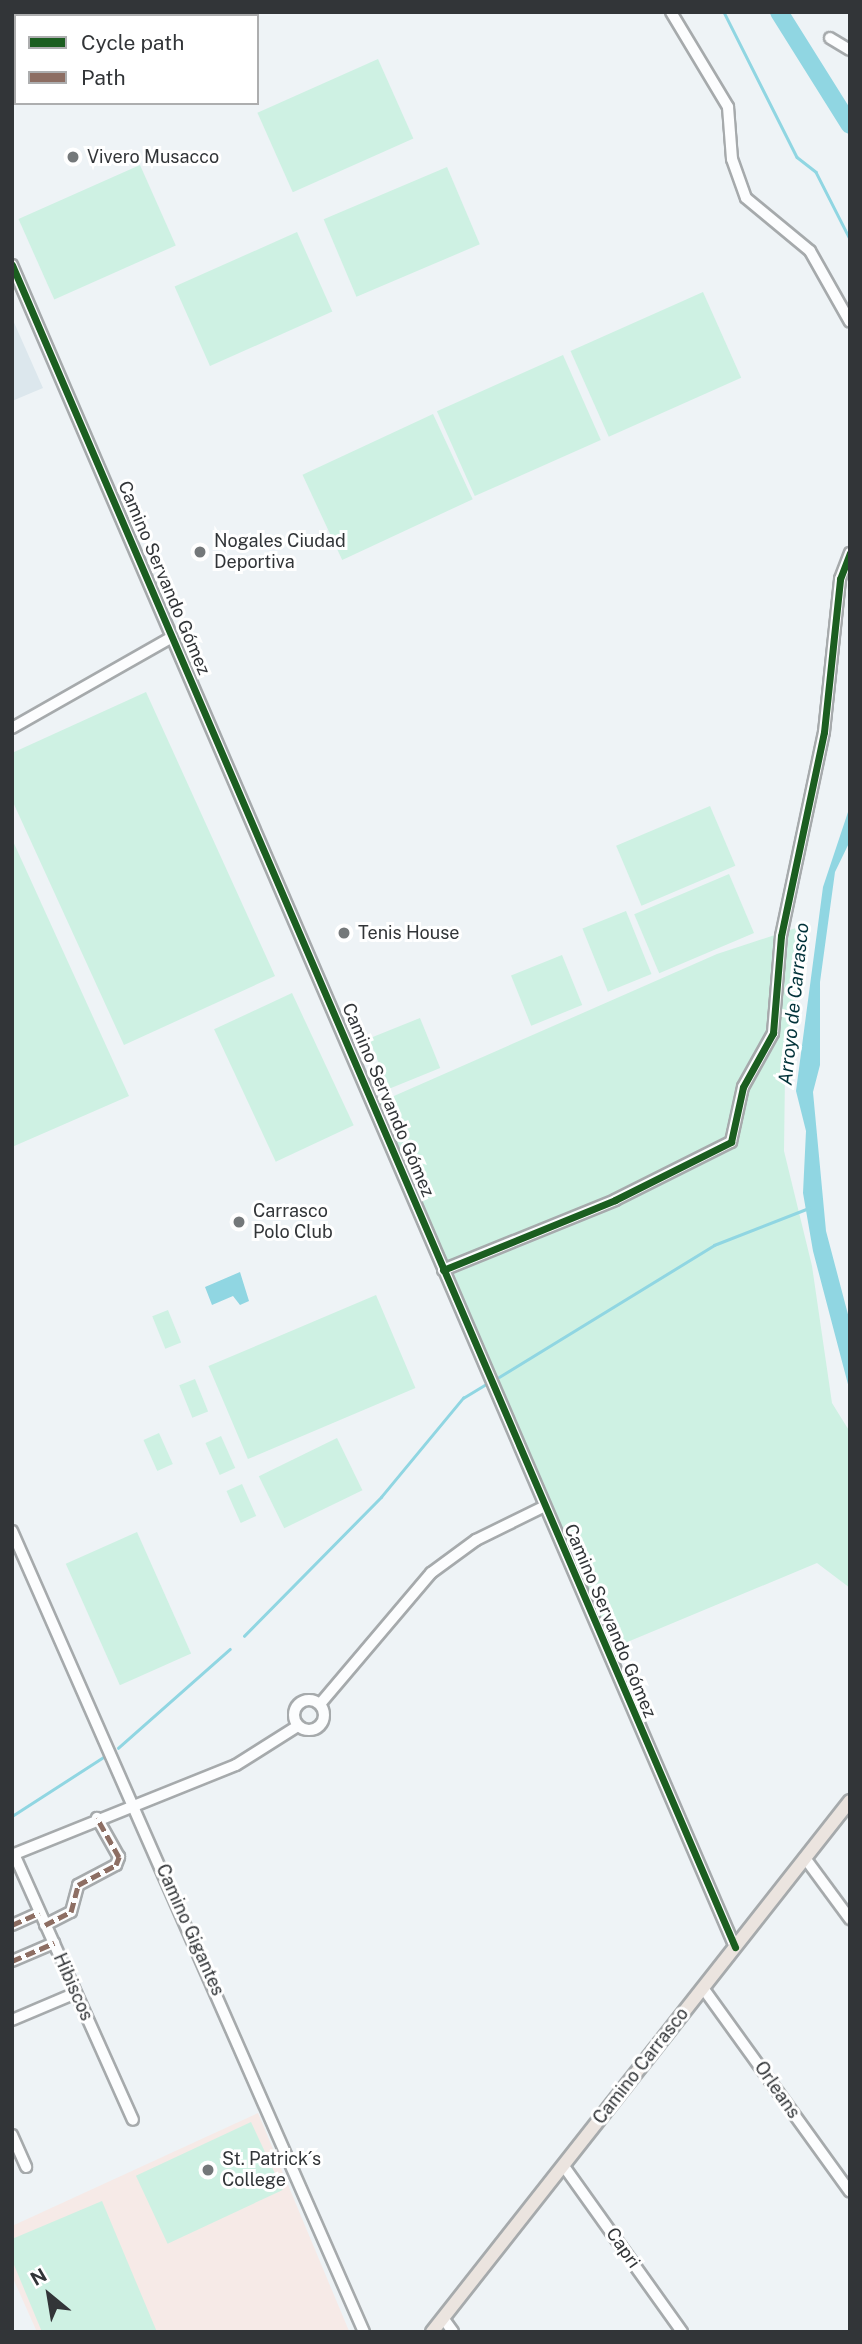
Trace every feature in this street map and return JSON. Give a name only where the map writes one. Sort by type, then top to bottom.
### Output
[{"type":"main road","name":"Camino Carrasco","points":[[432,2332],[850,1801]]},
{"type":"street","points":[[671,12],[728,107],[732,159],[746,198],[810,251],[850,322]]},
{"type":"street","points":[[830,38],[850,50]]},
{"type":"street","name":"Camino Servando Gómez","points":[[12,265],[735,1947]]},
{"type":"street","points":[[443,1270],[591,1211],[731,1142],[743,1087],[773,1033],[781,936],[824,732],[840,579],[850,553]]},
{"type":"street","points":[[12,728],[172,637]]},
{"type":"street","points":[[13,1854],[133,1803],[149,1802],[236,1765],[298,1726],[320,1726],[320,1704],[431,1573],[476,1540],[544,1507]]},
{"type":"street","name":"Camino Gigantes","points":[[12,1531],[364,2332]]},
{"type":"street","points":[[298,1726],[298,1704],[320,1704]]},
{"type":"street","points":[[45,1925],[71,1912],[78,1885],[116,1865],[114,1846],[97,1818]]},
{"type":"street","name":"Hibiscos","points":[[13,1854],[133,2120]]},
{"type":"street","points":[[805,1858],[850,1919]]},
{"type":"street","points":[[12,1925],[39,1913]]},
{"type":"street","points":[[12,1961],[54,1943]]},
{"type":"street","name":"Orleans","points":[[703,1988],[850,2192]]},
{"type":"street","points":[[12,2020],[76,1993]]},
{"type":"street","points":[[12,2135],[26,2167]]},
{"type":"street","name":"Capri","points":[[563,2165],[682,2332]]},
{"type":"street","points":[[443,2318],[453,2332]]},
{"type":"shaded area","points":[[12,318],[43,388],[12,401]]},
{"type":"shaded area","name":"St. Patrick´s College","points":[[258,2113],[349,2331],[37,2332],[12,2276],[12,2226]]},
{"type":"green space","points":[[378,59],[413,138],[293,192],[257,113]]},
{"type":"green space","points":[[140,165],[176,245],[54,299],[18,219]]},
{"type":"green space","points":[[447,167],[480,244],[356,297],[324,219]]},
{"type":"green space","points":[[297,232],[332,311],[210,366],[175,287]]},
{"type":"green space","points":[[703,292],[741,378],[609,437],[571,351]]},
{"type":"green space","points":[[563,355],[601,440],[475,496],[437,411]]},
{"type":"green space","points":[[433,414],[473,499],[342,560],[302,475]]},
{"type":"green space","points":[[146,692],[275,976],[124,1045],[12,800],[12,753]]},
{"type":"green space","points":[[710,806],[735,866],[642,906],[616,846]]},
{"type":"green space","points":[[12,839],[129,1096],[12,1147]]},
{"type":"green space","points":[[729,874],[754,933],[659,973],[634,914]]},
{"type":"green space","points":[[626,911],[651,974],[608,992],[582,929]]},
{"type":"green space","points":[[808,924],[785,1075],[784,1151],[812,1266],[832,1403],[850,1432],[850,1588],[817,1563],[613,1648],[378,1103],[717,954]]},
{"type":"green space","points":[[562,955],[582,1005],[531,1026],[511,976]]},
{"type":"green space","points":[[292,993],[354,1125],[276,1162],[214,1029]]},
{"type":"green space","points":[[420,1018],[440,1068],[389,1089],[369,1039]]},
{"type":"green space","points":[[376,1295],[415,1388],[248,1459],[208,1366]]},
{"type":"green space","points":[[168,1310],[181,1342],[165,1349],[152,1316]]},
{"type":"green space","points":[[195,1379],[208,1411],[192,1418],[179,1385]]},
{"type":"green space","points":[[159,1433],[173,1464],[157,1471],[143,1440]]},
{"type":"green space","points":[[221,1436],[235,1468],[220,1475],[205,1443]]},
{"type":"green space","points":[[337,1438],[362,1490],[284,1528],[259,1476]]},
{"type":"green space","points":[[242,1484],[256,1516],[241,1523],[226,1491]]},
{"type":"green space","points":[[137,1532],[191,1654],[120,1685],[66,1564]]},
{"type":"green space","points":[[251,2122],[283,2190],[168,2244],[136,2176]]},
{"type":"green space","points":[[102,2201],[157,2332],[42,2332],[12,2260],[12,2239]]},
{"type":"water","points":[[850,806],[850,841],[835,872],[820,982],[820,1065],[813,1092],[826,1231],[850,1322],[850,1392],[813,1251],[803,1193],[806,1131],[796,1091],[823,887]]},
{"type":"water","points":[[240,1272],[249,1301],[240,1305],[233,1296],[212,1305],[205,1287]]},
{"type":"waterway","points":[[724,12],[797,157],[816,172],[850,239]]},
{"type":"waterway","name":"Arroyo de Carrasco","points":[[779,12],[850,125]]},
{"type":"waterway","points":[[499,1377],[714,1245],[809,1208]]},
{"type":"waterway","points":[[244,1636],[381,1497],[463,1398],[486,1384]]},
{"type":"waterway","points":[[118,1748],[230,1649]]},
{"type":"waterway","points":[[12,1816],[105,1756]]},
{"type":"marked path","points":[[45,1925],[71,1912],[78,1885],[116,1865],[119,1857],[97,1818]]},
{"type":"marked path","points":[[12,1925],[39,1913]]},
{"type":"marked path","points":[[12,1961],[54,1943]]},
{"type":"cycle path","points":[[12,265],[735,1947]]},
{"type":"cycle path","points":[[443,1270],[615,1200],[731,1142],[743,1087],[773,1033],[781,936],[824,732],[840,579],[850,553]]},
{"type":"place","name":"Vivero Musacco","points":[[73,157]]},
{"type":"place","name":"Nogales Ciudad Deportiva","points":[[200,552]]},
{"type":"place","name":"Tenis House","points":[[344,933]]},
{"type":"place","name":"Carrasco Polo Club","points":[[239,1222]]},
{"type":"place","name":"St. Patrick´s College","points":[[208,2170]]}]
